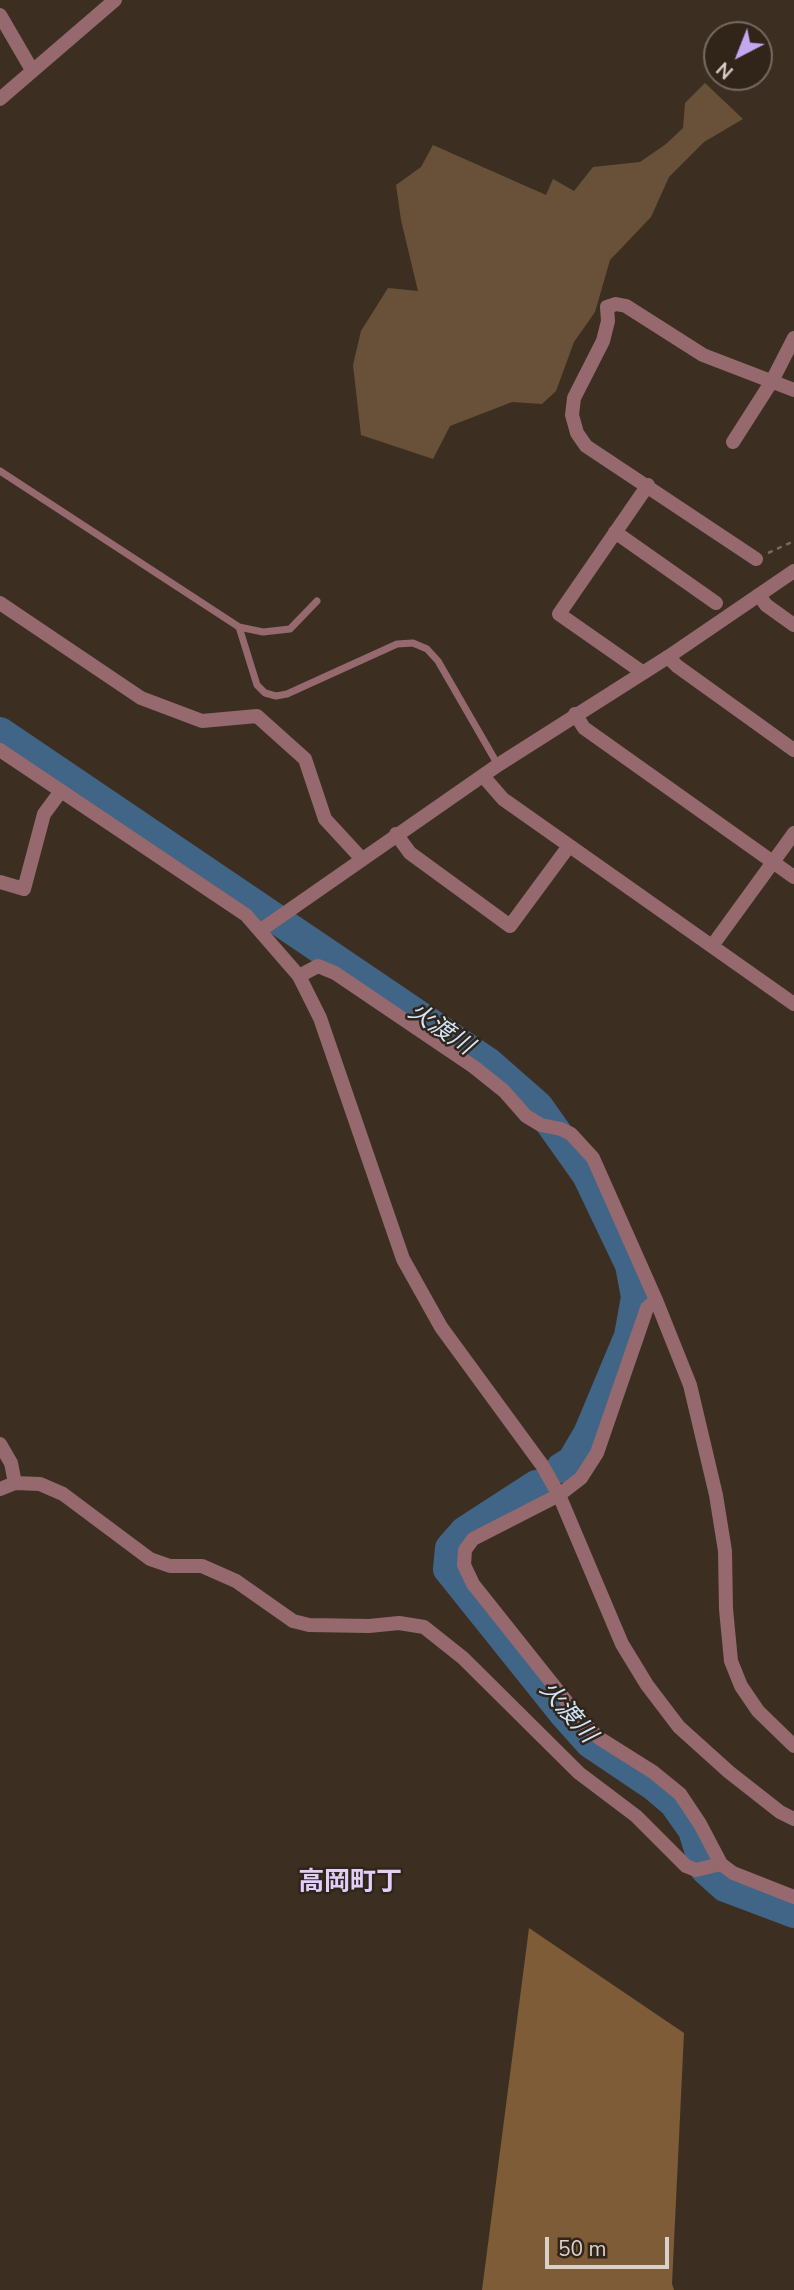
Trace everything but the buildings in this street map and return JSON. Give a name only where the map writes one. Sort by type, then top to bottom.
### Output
[{"type":"street","points":[[0,99],[95,6],[115,0]]},
{"type":"street","points":[[0,15],[32,70]]},
{"type":"street","points":[[756,559],[586,446],[577,433],[572,415],[574,398],[603,341],[608,321],[607,307],[616,304],[626,306],[703,355],[794,390]]},
{"type":"street","points":[[733,442],[772,381],[794,338]]},
{"type":"street","points":[[642,672],[559,614],[648,485]]},
{"type":"street","points":[[615,532],[716,603]]},
{"type":"street","points":[[265,927],[498,765],[668,657],[794,571]]},
{"type":"street","points":[[759,595],[766,605],[794,625]]},
{"type":"street","points":[[0,603],[141,698],[202,721],[257,716],[305,760],[325,819],[361,858]]},
{"type":"street","points":[[668,657],[794,751]]},
{"type":"street","points":[[575,714],[584,728],[794,877]]},
{"type":"street","points":[[0,750],[265,927],[299,976],[320,1018],[403,1259],[441,1327],[519,1433],[559,1495],[622,1644],[647,1685],[679,1727],[729,1772],[780,1812],[794,1819]]},
{"type":"street","points":[[483,776],[503,799],[794,1004]]},
{"type":"street","points":[[0,882],[24,888],[44,814],[61,792]]},
{"type":"street","points":[[712,946],[794,833]]},
{"type":"street","points":[[396,834],[410,853],[510,926],[569,846]]},
{"type":"street","points":[[299,976],[318,966],[335,972],[474,1067],[504,1091],[526,1116],[541,1125],[571,1134],[593,1158],[656,1300],[690,1385],[716,1495],[725,1551],[726,1609],[731,1661],[741,1686],[758,1711],[794,1746]]},
{"type":"street","points":[[656,1300],[648,1308],[597,1453],[581,1478],[559,1495],[472,1539],[465,1550],[464,1565],[473,1584],[582,1721],[599,1738],[653,1772],[680,1794],[700,1824],[719,1865],[794,1897]]},
{"type":"street","points":[[0,1444],[11,1463],[15,1483]]},
{"type":"street","points":[[0,1489],[15,1483],[40,1484],[64,1494],[150,1559],[170,1566],[202,1566],[236,1581],[293,1621],[309,1625],[369,1626],[399,1623],[424,1627],[463,1658],[579,1773],[636,1816],[686,1866],[700,1870],[719,1865]]},
{"type":"lane","points":[[0,471],[239,627],[263,632],[290,629],[317,601]]},
{"type":"lane","points":[[239,627],[257,685],[265,693],[276,696],[287,694],[397,644],[413,643],[427,649],[438,661],[498,765]]},
{"type":"path","points":[[756,559],[794,541]]},
{"type":"shaded area","points":[[703,85],[703,91],[713,91],[743,119],[704,142],[669,177],[651,217],[610,260],[595,312],[574,342],[556,391],[542,404],[512,402],[450,426],[433,459],[361,435],[353,365],[361,331],[388,288],[418,291],[401,220],[396,185],[421,167],[433,145],[546,195],[553,179],[574,191],[593,167],[640,162],[666,144],[683,128],[685,103]]},
{"type":"shaded area","points":[[529,1928],[684,2033],[672,2284],[674,2290],[482,2290]]},
{"type":"waterway","name":"火渡川","points":[[0,732],[489,1063],[538,1106],[587,1175],[630,1265],[636,1297],[629,1336],[588,1434],[572,1461],[561,1468]]},
{"type":"waterway","name":"火渡川","points":[[536,1485],[465,1531],[450,1548],[448,1569],[590,1743],[654,1786],[674,1803],[693,1830],[705,1869],[725,1887],[794,1913]]},
{"type":"district","name":"高岡町丁","points":[[350,1884]]}]
